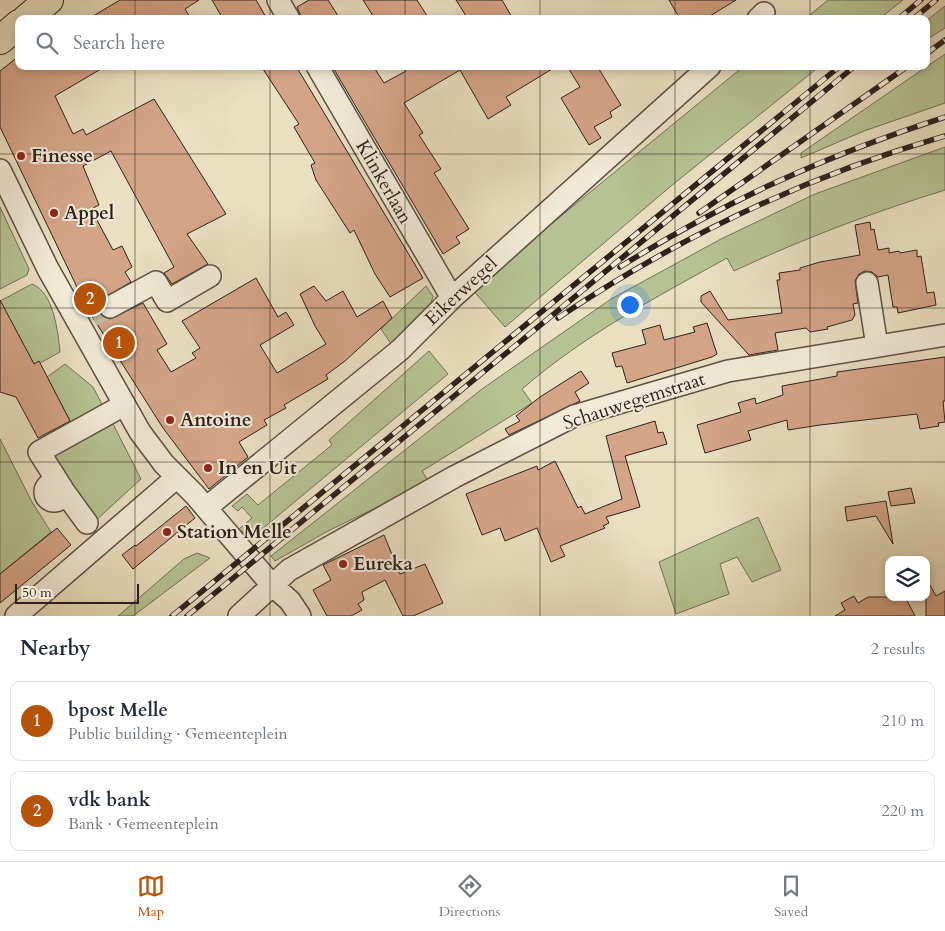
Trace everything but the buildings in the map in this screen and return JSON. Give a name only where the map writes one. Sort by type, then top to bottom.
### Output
[{"type":"main road","points":[[31,15],[49,0]]},
{"type":"main road","points":[[0,40],[15,27]]},
{"type":"street","points":[[278,0],[287,15]]},
{"type":"street","name":"Klinkerlaan","points":[[319,70],[452,298]]},
{"type":"street","name":"Eikerwegel","points":[[206,508],[400,350],[452,298],[706,70]]},
{"type":"street","points":[[0,170],[48,269],[93,316],[124,405],[151,448],[272,584],[290,601],[300,616]]},
{"type":"street","points":[[93,316],[156,282],[167,301],[210,276]]},
{"type":"street","points":[[867,283],[878,346]]},
{"type":"street","name":"Schauwegemstraat","points":[[238,616],[289,570],[454,477],[574,416],[728,371],[945,335]]},
{"type":"street","points":[[87,523],[61,488],[39,452],[124,405]]},
{"type":"street","points":[[16,616],[177,477]]},
{"type":"green space","points":[[828,0],[903,0],[884,15],[810,15]]},
{"type":"green space","points":[[945,6],[945,28],[930,37],[930,18]]},
{"type":"green space","points":[[945,54],[945,103],[864,131],[801,158],[801,153],[922,70],[930,70],[930,64]]},
{"type":"green space","points":[[739,70],[815,70],[671,186],[505,327],[472,289]]},
{"type":"green space","points":[[945,147],[945,190],[838,227],[734,271],[727,258],[621,318],[546,369],[522,389],[532,403],[422,471],[429,482],[328,531],[275,561],[271,556],[482,389],[611,299],[721,239],[815,194]]},
{"type":"green space","points":[[0,207],[29,269],[27,275],[0,289]]},
{"type":"green space","points":[[32,284],[39,288],[50,304],[54,314],[60,352],[35,366],[0,301]]},
{"type":"green space","points":[[426,286],[433,296],[429,310],[392,345],[381,329]]},
{"type":"green space","points":[[429,351],[448,374],[255,535],[245,534],[239,529],[252,518],[242,507],[238,511],[232,506],[247,494],[258,505],[332,445],[329,440]]},
{"type":"green space","points":[[65,364],[93,387],[105,410],[74,428],[47,377]]},
{"type":"green space","points":[[110,418],[141,479],[93,523],[47,454]]},
{"type":"green space","points":[[0,439],[32,502],[51,532],[0,574]]},
{"type":"green space","points":[[758,517],[781,570],[752,582],[737,557],[720,564],[729,594],[676,614],[659,562]]},
{"type":"green space","points":[[197,553],[210,558],[133,616],[118,616],[184,559]]},
{"type":"tunnel","points":[[92,316],[110,307]]},
{"type":"railway","points":[[903,15],[921,0]]},
{"type":"railway","points":[[918,15],[936,0]]},
{"type":"railway","points":[[930,51],[945,40]]},
{"type":"railway","points":[[172,616],[835,70]]},
{"type":"railway","points":[[187,616],[850,70]]},
{"type":"railway","points":[[699,213],[902,70]]},
{"type":"railway","points":[[620,267],[698,221],[778,182],[859,147],[945,117]]},
{"type":"railway","points":[[558,318],[649,261],[744,212],[843,170],[945,136]]},
{"type":"place","name":"Finesse","points":[[21,156]]},
{"type":"place","name":"Appel","points":[[54,213]]},
{"type":"place","name":"vdk bank","points":[[90,299]]},
{"type":"place","name":"bpost Melle","points":[[119,343]]},
{"type":"place","name":"Antoine","points":[[170,420]]},
{"type":"place","name":"In en Uit","points":[[208,468]]},
{"type":"place","name":"Station Melle","points":[[167,532]]},
{"type":"place","name":"Eureka","points":[[343,564]]}]
